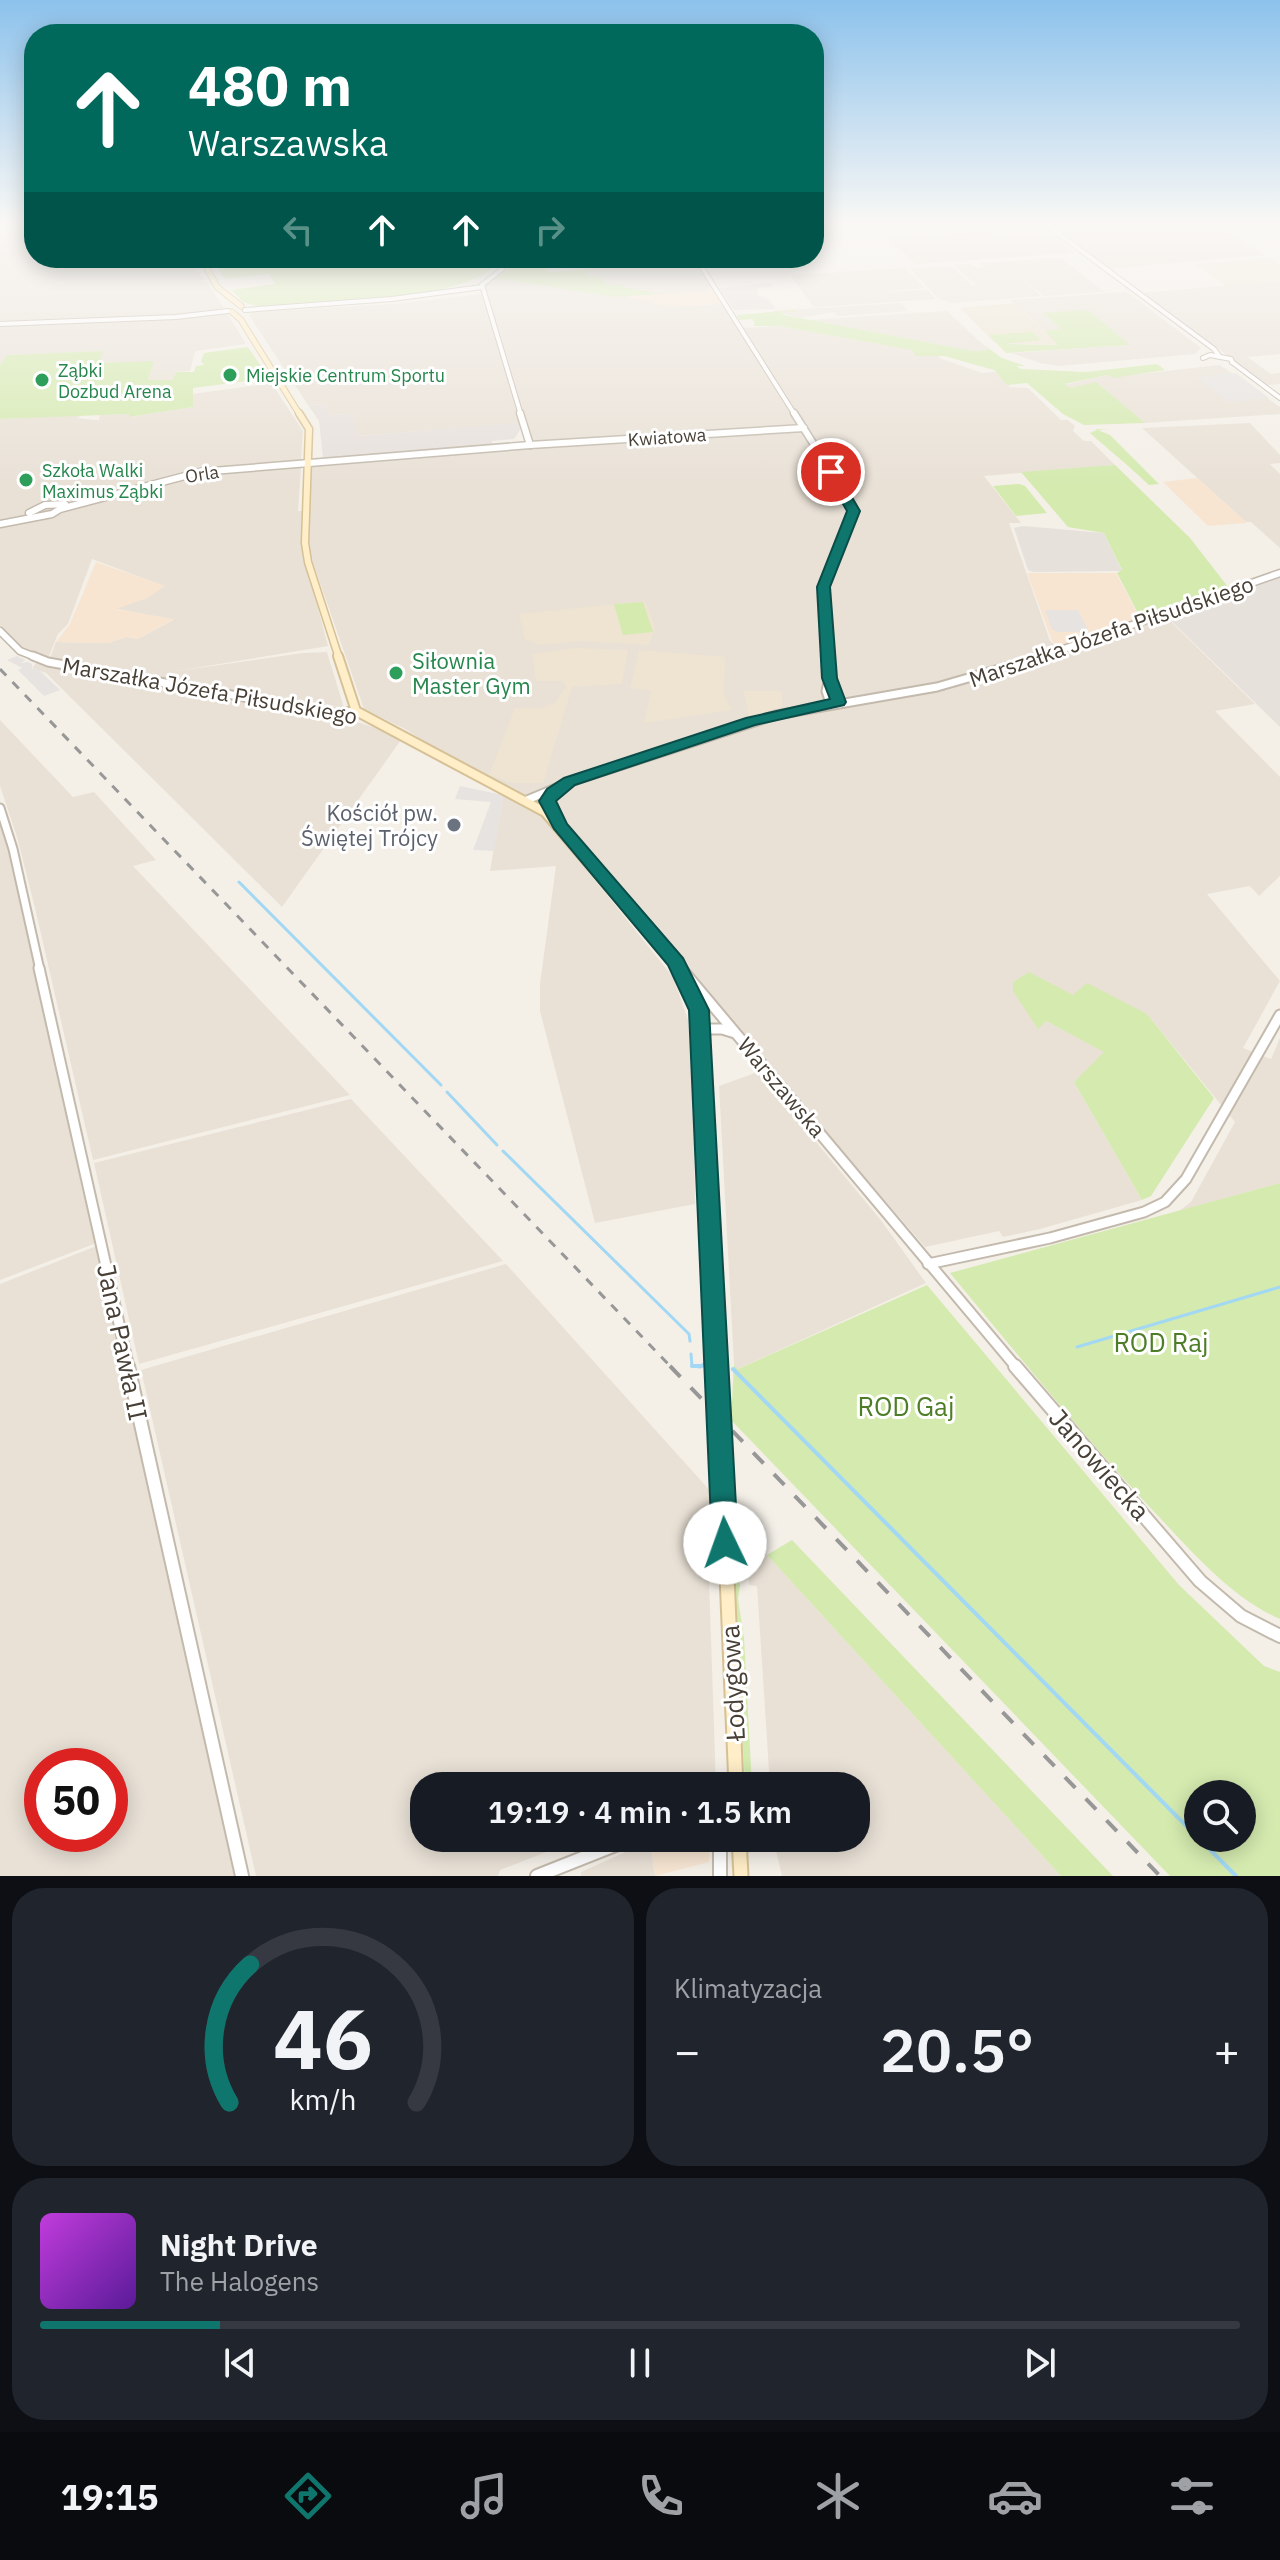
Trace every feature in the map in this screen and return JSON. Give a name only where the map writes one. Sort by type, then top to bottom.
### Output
[{"type":"main road","points":[[232,311],[309,429],[305,543],[308,562],[356,711]]},
{"type":"main road","points":[[241,320],[243,311]]},
{"type":"main road","name":"Marszałka Józefa Piłsudskiego","points":[[356,711],[477,778],[527,800]]},
{"type":"main road","name":"Warszawska","points":[[527,800],[560,826],[676,962]]},
{"type":"main road","name":"Łodygowa","points":[[676,962],[693,992],[701,1029],[735,1772]]},
{"type":"main road","points":[[740,1852],[741,1876]]},
{"type":"street","points":[[0,324],[176,317],[215,311]]},
{"type":"street","points":[[488,311],[529,443]]},
{"type":"street","points":[[729,311],[854,508],[824,587],[829,678],[826,691],[834,702]]},
{"type":"street","points":[[1162,311],[1220,357],[1280,398]]},
{"type":"street","points":[[1208,345],[1210,355]]},
{"type":"street","points":[[1220,357],[1210,355],[1203,358],[1229,363]]},
{"type":"street","name":"Kwiatowa","points":[[516,444],[804,428]]},
{"type":"street","points":[[309,464],[496,449],[516,444],[525,432]]},
{"type":"street","name":"Orla","points":[[19,518],[39,512],[52,514],[58,507],[200,472],[309,464]]},
{"type":"street","points":[[0,524],[19,518]]},
{"type":"street","points":[[0,524],[19,518]]},
{"type":"street","name":"Marszałka Józefa Piłsudskiego","points":[[527,800],[570,782],[751,722],[834,702],[971,680],[1280,573]]},
{"type":"street","name":"Marszałka Józefa Piłsudskiego","points":[[0,631],[20,651],[48,662],[333,713],[356,711]]},
{"type":"street","points":[[560,826],[548,801],[553,792],[570,782]]},
{"type":"street","name":"Jana Pawła II","points":[[0,808],[13,849],[242,1876]]},
{"type":"street","name":"Warszawska","points":[[676,962],[932,1268]]},
{"type":"street","points":[[932,1268],[1144,1212],[1165,1202],[1186,1179],[1280,1015]]},
{"type":"street","points":[[701,1029],[722,1029],[738,1034]]},
{"type":"street","name":"Janowiecka","points":[[932,1268],[1200,1581],[1241,1616],[1280,1636]]},
{"type":"street","points":[[537,1876],[598,1852]]},
{"type":"street","points":[[720,1852],[720,1876]]},
{"type":"shaded area","points":[[0,311],[215,311],[188,318],[227,313],[246,344],[195,351],[190,371],[176,372],[172,380],[148,381],[153,362],[98,363],[102,351],[7,355],[0,365]]},
{"type":"shaded area","points":[[726,311],[758,357],[741,328],[779,326],[940,355],[939,358],[982,373],[995,372],[1010,387],[1028,388],[1061,420],[1068,420],[1075,426],[1073,431],[1084,441],[1091,441],[1115,465],[984,476],[1021,523],[1009,523],[1050,641],[1062,650],[1164,615],[1255,704],[1215,711],[1280,777],[1280,876],[1259,896],[1250,886],[1207,894],[1280,981],[1243,1048],[1271,1059],[1280,1038],[1280,1183],[1179,1211],[1191,1202],[1235,1122],[1147,1014],[1073,995],[1046,1021],[1105,1052],[1074,1082],[1142,1200],[1040,1229],[1003,1237],[999,1231],[925,1247],[546,811],[474,775],[407,730],[364,709],[309,551],[310,464],[531,447],[524,423],[356,436],[353,414],[329,415],[325,404],[308,405],[249,315],[255,312]]},
{"type":"shaded area","points":[[772,311],[908,311],[837,316],[834,312],[801,318]]},
{"type":"shaded area","points":[[947,311],[989,350],[973,351],[809,320]]},
{"type":"shaded area","points":[[963,311],[1022,311],[1060,345],[995,343]]},
{"type":"shaded area","points":[[1023,311],[1152,311],[1201,348],[1195,354],[1058,366],[1012,353],[1129,345],[1044,314],[1062,330],[1045,331]]},
{"type":"shaded area","points":[[1166,311],[1280,311],[1280,354],[1247,357],[1271,374],[1280,373],[1280,384],[1268,385]]},
{"type":"shaded area","points":[[1220,365],[1280,407],[1280,414],[1145,423],[1096,383],[1070,388],[1064,385],[1126,371],[1131,375]]},
{"type":"shaded area","points":[[1236,373],[1269,398],[1229,402],[1197,377]]},
{"type":"shaded area","points":[[272,384],[303,431],[301,460],[294,463],[301,469],[298,511],[305,511],[304,555],[328,646],[177,671],[327,652],[344,708],[151,680],[348,719],[391,733],[401,740],[282,907],[46,673],[32,668],[38,661],[47,661],[17,647],[0,630],[0,419],[78,415],[80,417],[76,418],[99,420],[100,415],[130,414],[130,417],[193,407],[192,394]],"holes":[[[92,559],[164,586],[147,598],[113,608],[173,620],[138,639],[127,637],[108,643],[56,642],[47,661],[58,634],[68,624]]]},
{"type":"shaded area","points":[[325,404],[329,415],[353,414],[357,436],[519,423],[520,430],[514,439],[492,441],[492,446],[323,458],[319,421],[308,405]]},
{"type":"shaded area","points":[[1250,423],[1280,455],[1280,463],[1270,464],[1280,474],[1280,548],[1251,522],[1246,522],[1142,428]]},
{"type":"shaded area","points":[[1197,478],[1246,523],[1208,526],[1163,482]]},
{"type":"shaded area","points":[[1023,526],[1104,533],[1122,571],[1028,570],[1014,528]]},
{"type":"shaded area","points":[[96,562],[165,586],[147,598],[116,609],[174,619],[138,639],[127,637],[108,643],[56,642],[70,624]]},
{"type":"shaded area","points":[[1027,573],[1116,573],[1142,622],[1062,649],[1052,641]]},
{"type":"shaded area","points":[[1280,576],[1280,727],[1165,615]]},
{"type":"shaded area","points":[[645,601],[655,627],[649,645],[581,641],[540,645],[525,639],[519,614]]},
{"type":"shaded area","points":[[1045,610],[1078,610],[1089,632],[1058,632],[1052,629]]},
{"type":"shaded area","points":[[574,648],[628,650],[622,684],[572,687],[543,783],[513,783],[489,775],[515,708],[541,708],[555,703],[566,687],[563,681],[536,681],[532,654]]},
{"type":"shaded area","points":[[639,650],[725,657],[724,693],[731,710],[644,723],[651,691],[630,688]]},
{"type":"shaded area","points":[[17,656],[25,660],[21,663],[32,664],[32,669],[37,668],[60,690],[44,696],[18,670],[22,668],[7,660]]},
{"type":"shaded area","points":[[744,691],[782,691],[782,707],[749,717]]},
{"type":"shaded area","points":[[0,720],[73,797],[94,792],[156,860],[133,866],[350,1095],[93,1160],[35,908],[0,786]]},
{"type":"shaded area","points":[[460,786],[503,795],[494,851],[473,850],[491,802],[455,799]]},
{"type":"shaded area","points":[[511,793],[535,808],[549,823],[673,977],[688,1020],[693,1080],[695,1204],[595,1223],[540,1011],[540,984],[556,866],[490,871],[503,796]]},
{"type":"shaded area","points":[[0,813],[12,849],[99,1242],[0,1280]]},
{"type":"shaded area","points":[[758,1072],[880,1219],[926,1283],[738,1369],[734,1364],[719,1086]]},
{"type":"shaded area","points":[[351,1099],[503,1261],[139,1364],[94,1163]]},
{"type":"shaded area","points":[[99,1245],[240,1876],[0,1876],[0,1284]]},
{"type":"shaded area","points":[[506,1264],[713,1494],[708,1550],[716,1772],[410,1772],[410,1852],[546,1852],[500,1870],[498,1876],[256,1876],[141,1370]]},
{"type":"shaded area","points":[[750,1536],[1061,1876],[782,1876],[776,1852],[870,1852],[870,1772],[769,1772],[757,1586],[749,1585],[746,1542]]},
{"type":"shaded area","points":[[626,1852],[652,1852],[655,1876],[581,1876],[581,1872]]},
{"type":"shaded area","points":[[652,1852],[709,1852],[709,1862],[655,1876]]},
{"type":"green space","points":[[781,311],[784,315],[973,351],[988,350],[984,345],[1002,358],[1025,366],[1016,366],[1021,369],[1086,372],[1157,364],[1165,370],[1113,378],[1108,375],[1065,384],[1070,388],[1096,382],[1145,423],[1084,425],[1063,414],[1027,383],[1007,385],[994,370],[944,356],[916,356],[912,350],[779,326],[753,326],[752,319],[739,320],[737,315]]},
{"type":"green space","points":[[1089,311],[1130,345],[1006,353],[989,335],[1032,332],[1041,340],[1004,344],[1058,345],[1045,331],[1061,329],[1043,313]]},
{"type":"green space","points":[[248,347],[269,378],[193,388],[193,407],[129,417],[129,414],[0,419],[0,365],[7,355],[103,351],[99,363],[154,361],[148,380],[172,380],[176,372],[194,372],[196,366],[204,365],[201,361],[204,353]]},
{"type":"green space","points":[[1095,429],[1110,429],[1098,430],[1110,435],[1159,484],[1149,485],[1090,433]]},
{"type":"green space","points":[[1115,465],[1190,538],[1228,587],[1141,619],[1117,573],[1122,570],[1104,533],[1068,527],[1021,472]]},
{"type":"green space","points":[[993,486],[1025,486],[1047,513],[1016,516]]},
{"type":"green space","points":[[643,602],[653,632],[623,635],[614,604]]},
{"type":"green space","points":[[1029,972],[1073,995],[1087,983],[1147,1014],[1214,1098],[1151,1196],[1142,1200],[1074,1082],[1104,1052],[1046,1021],[1038,1029],[1013,991],[1013,982]]},
{"type":"green space","name":"ROD Raj","points":[[1280,1183],[1280,1619],[1230,1588],[1187,1546],[1079,1428],[950,1273]]},
{"type":"green space","name":"ROD Gaj","points":[[927,1285],[1179,1585],[1264,1666],[1280,1672],[1280,1876],[1170,1876],[731,1420],[734,1364],[738,1369]]},
{"type":"green space","points":[[792,1540],[1113,1876],[1061,1876],[767,1555]]},
{"type":"green space","points":[[734,1570],[740,1585],[738,1599],[744,1638],[751,1772],[744,1772]]},
{"type":"waterway","points":[[239,882],[441,1085]]},
{"type":"waterway","points":[[447,1092],[497,1145]]},
{"type":"waterway","points":[[503,1151],[689,1334],[690,1341]]},
{"type":"waterway","points":[[1077,1347],[1280,1287]]},
{"type":"waterway","points":[[691,1354],[692,1366]]},
{"type":"waterway","points":[[701,1366],[705,1363]]},
{"type":"waterway","points":[[692,1366],[701,1366]]},
{"type":"waterway","points":[[692,1366],[701,1366]]},
{"type":"waterway","points":[[733,1369],[1236,1876]]},
{"type":"railway","points":[[0,669],[672,1368]]},
{"type":"railway","points":[[670,1366],[1160,1876]]},
{"type":"place","name":"Miejskie Centrum Sportu","points":[[230,375]]},
{"type":"place","name":"Ząbki Dozbud Arena","points":[[42,380]]},
{"type":"place","name":"Szkoła Walki Maximus Ząbki","points":[[26,480]]},
{"type":"place","name":"Siłownia Master Gym","points":[[396,673]]},
{"type":"place","name":"Kościół pw. Świętej Trójcy","points":[[454,825]]},
{"type":"route","points":[[725,1543],[710,1180],[699,1010],[676,962],[560,826],[548,801],[553,792],[570,782],[751,722],[838,702],[829,678],[824,587],[854,508],[831,472]]}]
